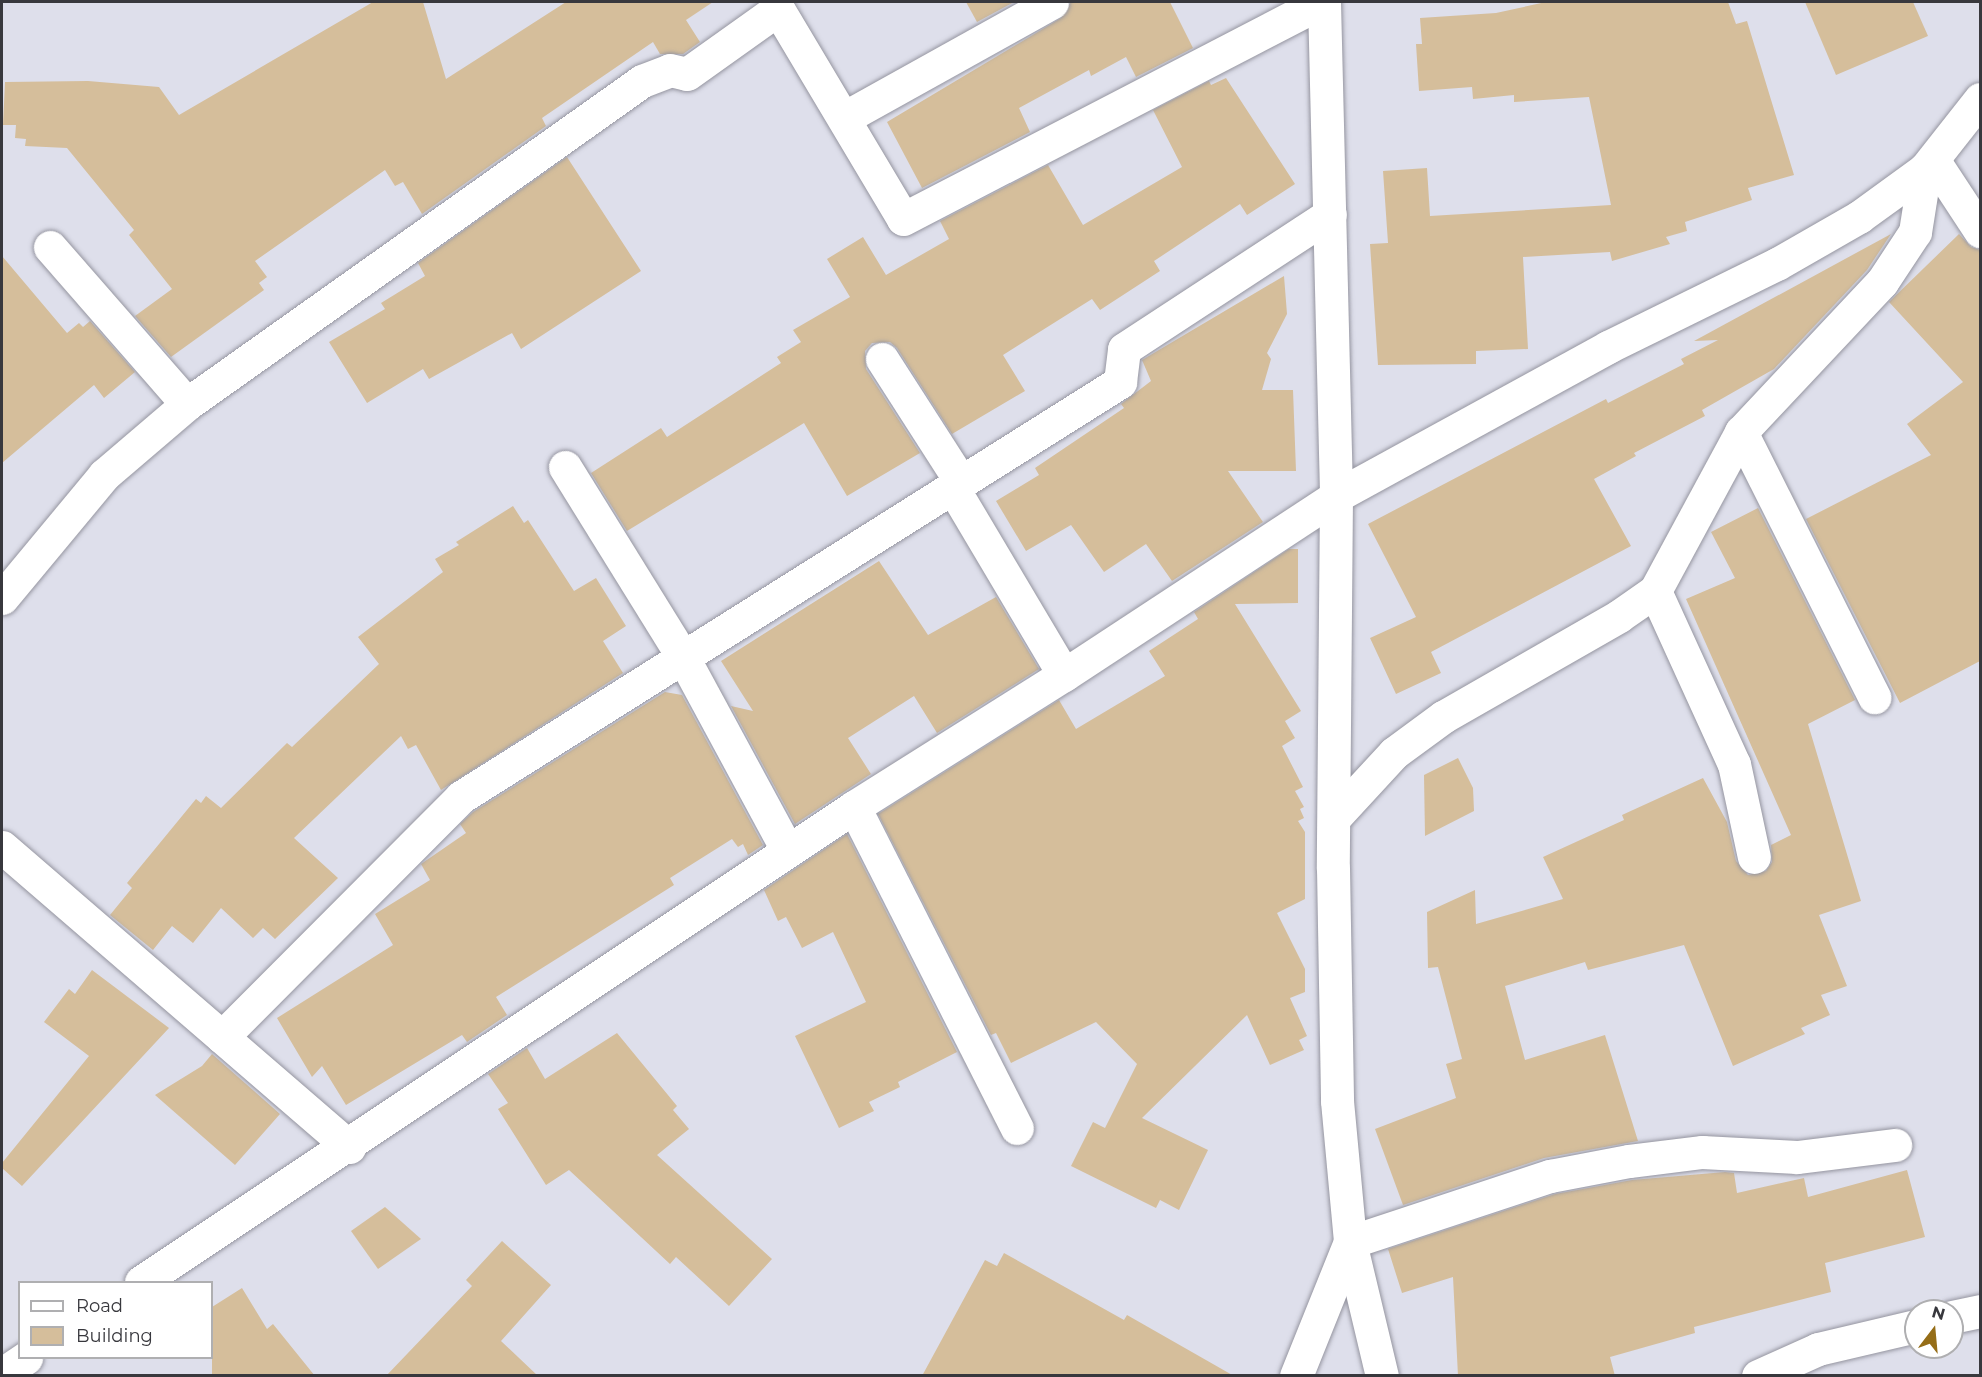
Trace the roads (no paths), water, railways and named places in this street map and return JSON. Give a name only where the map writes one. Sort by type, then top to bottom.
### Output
[{"type":"street","points":[[844,118],[1052,2]]},
{"type":"street","points":[[2,598],[104,475],[187,404],[642,81],[670,70],[687,74],[778,9],[903,219],[1322,2],[1330,214],[1336,496],[1334,818],[1337,1101],[1350,1242],[1382,1376]]},
{"type":"street","points":[[143,1281],[349,1147],[854,807],[1064,675],[1336,496],[1608,347],[1777,264],[1859,217],[1929,165],[1980,99]]},
{"type":"street","points":[[1929,165],[1980,231]]},
{"type":"street","points":[[1334,818],[1394,753],[1443,717],[1619,616],[1655,591],[1742,432],[1882,282],[1914,232],[1929,165]]},
{"type":"street","points":[[222,1037],[460,796],[684,659],[1120,382],[1124,349],[1330,214]]},
{"type":"street","points":[[50,247],[187,404]]},
{"type":"street","points":[[882,359],[957,485],[1064,675]]},
{"type":"street","points":[[1742,432],[1874,697]]},
{"type":"street","points":[[565,467],[684,659],[788,851]]},
{"type":"street","points":[[1655,591],[1734,764],[1754,857]]},
{"type":"street","points":[[854,807],[1017,1128]]},
{"type":"street","points":[[2,848],[349,1147]]},
{"type":"street","points":[[1296,1376],[1350,1242],[1550,1176],[1629,1161],[1702,1152],[1797,1157],[1895,1145]]},
{"type":"street","points":[[1964,1314],[1980,1311]]},
{"type":"street","points":[[1758,1376],[1818,1348],[1904,1329]]},
{"type":"street","points":[[2,1374],[24,1359]]}]
